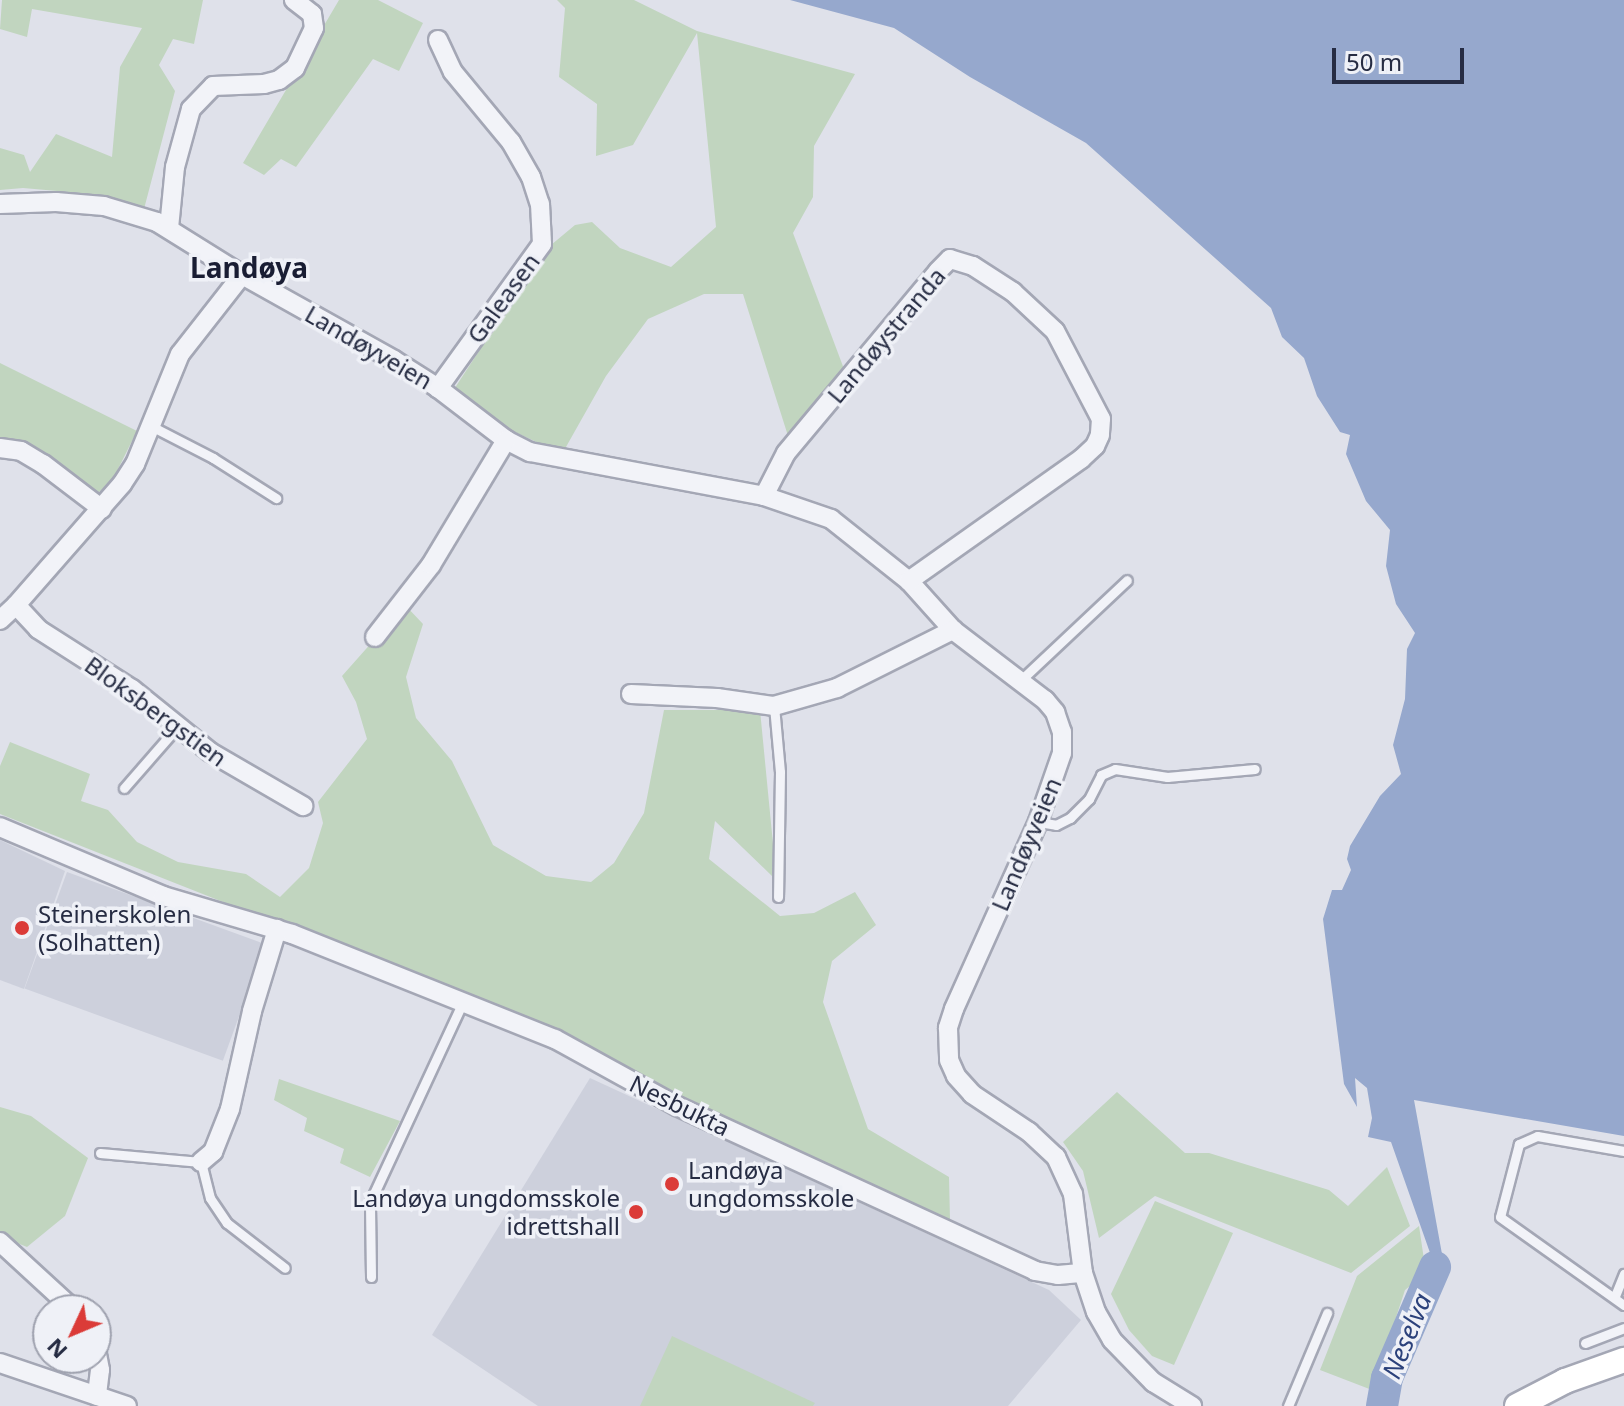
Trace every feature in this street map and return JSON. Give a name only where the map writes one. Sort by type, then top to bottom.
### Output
[{"type":"main road","points":[[1517,1406],[1565,1381],[1624,1360]]},
{"type":"street","points":[[169,228],[175,167],[191,109],[213,86],[264,84],[279,80],[295,68],[314,28],[312,14],[294,0]]},
{"type":"street","name":"Galeasen","points":[[438,40],[453,72],[511,142],[531,177],[540,204],[542,244],[438,388]]},
{"type":"street","name":"Landøyveien","points":[[0,204],[56,202],[104,206],[140,215],[169,228],[242,275],[438,388],[506,440],[530,452],[764,496],[831,519],[909,581],[953,630],[1022,679],[1055,712],[1062,732],[1062,753],[1038,822],[954,1009],[946,1047],[956,1076],[972,1094],[1029,1132],[1056,1157],[1073,1194],[1083,1273],[1112,1340],[1153,1382],[1183,1405]]},
{"type":"street","name":"Landøystranda","points":[[764,496],[786,453],[938,271],[950,259],[973,266],[1013,292],[1055,331],[1101,419],[1100,435],[1095,446],[1081,459],[909,581]]},
{"type":"street","points":[[0,620],[102,509],[135,464],[180,354],[242,275]]},
{"type":"street","points":[[375,637],[431,565],[506,440]]},
{"type":"street","points":[[0,448],[21,451],[102,509]]},
{"type":"street","name":"Bloksbergstien","points":[[16,605],[38,629],[132,689],[210,752],[303,806]]},
{"type":"street","points":[[631,694],[717,698],[774,706],[837,688],[953,630]]},
{"type":"street","name":"Nesbukta","points":[[0,827],[163,896],[277,929],[555,1039],[677,1106],[1035,1271],[1058,1275],[1083,1273]]},
{"type":"street","points":[[201,1162],[213,1152],[230,1109],[252,1011],[277,929]]},
{"type":"street","points":[[0,1242],[57,1294]]},
{"type":"street","points":[[0,1363],[127,1406]]},
{"type":"street","points":[[97,1396],[100,1374]]},
{"type":"lane","points":[[151,426],[213,458],[276,498]]},
{"type":"lane","points":[[1022,679],[1127,580]]},
{"type":"lane","points":[[774,706],[780,772],[778,897]]},
{"type":"lane","points":[[124,788],[178,726]]},
{"type":"lane","points":[[1038,822],[1056,825],[1070,818],[1089,799],[1101,775],[1115,769],[1167,777],[1255,769]]},
{"type":"lane","points":[[371,1277],[370,1202],[463,1002]]},
{"type":"lane","points":[[1624,1151],[1537,1136],[1519,1144],[1500,1217],[1624,1305]]},
{"type":"lane","points":[[100,1153],[201,1162],[210,1198],[227,1223],[285,1268]]},
{"type":"lane","points":[[1615,1296],[1624,1274]]},
{"type":"lane","points":[[1288,1406],[1327,1313]]},
{"type":"lane","points":[[1585,1343],[1624,1328]]},
{"type":"shaded area","name":"Steinerskolen (Solhatten)","points":[[0,840],[65,871],[24,989],[0,980]]},
{"type":"shaded area","points":[[67,872],[265,944],[223,1061],[25,989]]},
{"type":"shaded area","name":"Landøya ungdomsskole","points":[[590,1078],[1049,1290],[1081,1320],[1008,1406],[538,1406],[432,1335]]},
{"type":"green space","points":[[2,0],[203,0],[194,44],[173,39],[159,65],[175,91],[144,209],[80,193],[23,188],[0,190],[0,148],[24,155],[30,172],[56,134],[112,157],[120,67],[142,28],[32,9],[27,37],[0,29]]},
{"type":"green space","points":[[339,0],[378,0],[423,23],[399,71],[373,59],[296,167],[281,159],[264,175],[243,163]]},
{"type":"green space","points":[[557,0],[634,0],[697,31],[855,74],[814,146],[813,197],[793,233],[844,369],[789,439],[743,294],[704,294],[648,319],[606,376],[562,454],[447,400],[526,279],[551,245],[575,225],[592,222],[620,248],[671,267],[716,227],[697,33],[633,145],[596,156],[597,104],[559,77],[565,8]]},
{"type":"green space","points":[[0,363],[137,431],[113,479],[97,494],[0,440]]},
{"type":"green space","points":[[405,605],[423,624],[406,677],[416,718],[452,761],[493,845],[546,876],[591,882],[614,863],[644,813],[664,710],[760,710],[774,854],[772,876],[715,821],[709,859],[780,916],[814,913],[855,892],[876,925],[832,961],[823,1002],[868,1129],[949,1177],[950,1220],[471,1000],[0,814],[0,766],[10,742],[90,774],[81,801],[108,810],[137,842],[178,862],[246,874],[280,897],[309,868],[323,823],[318,802],[367,739],[356,702],[342,676]]},
{"type":"green space","points":[[279,1079],[400,1121],[370,1177],[340,1163],[344,1149],[304,1131],[307,1118],[274,1100]]},
{"type":"green space","points":[[1117,1092],[1185,1153],[1209,1153],[1329,1190],[1348,1206],[1387,1167],[1410,1226],[1351,1273],[1155,1196],[1099,1238],[1083,1171],[1063,1142]]},
{"type":"green space","points":[[0,1107],[31,1116],[88,1158],[65,1216],[27,1247],[0,1236]]},
{"type":"green space","points":[[1155,1201],[1233,1233],[1174,1365],[1152,1356],[1129,1330],[1111,1294]]},
{"type":"green space","points":[[1419,1226],[1426,1273],[1405,1290],[1372,1390],[1320,1370],[1357,1276]]},
{"type":"green space","points":[[672,1336],[815,1403],[813,1406],[640,1406]]},
{"type":"water","points":[[790,0],[1624,0],[1624,1136],[1414,1100],[1444,1265],[1435,1267],[1391,1142],[1368,1137],[1372,1118],[1367,1088],[1355,1078],[1357,1107],[1344,1084],[1323,919],[1332,890],[1342,890],[1351,870],[1347,859],[1350,846],[1380,796],[1401,774],[1393,745],[1405,699],[1407,649],[1415,633],[1396,604],[1386,566],[1390,530],[1366,501],[1346,454],[1350,435],[1340,432],[1317,396],[1304,358],[1282,337],[1271,308],[1086,143],[970,77],[894,28]]},
{"type":"waterway","name":"Neselva","points":[[1382,1406],[1387,1378],[1435,1267]]},
{"type":"place","name":"Steinerskolen (Solhatten)","points":[[22,928]]},
{"type":"place","name":"Landøya ungdomsskole","points":[[672,1184]]},
{"type":"place","name":"Landøya ungdomsskole idrettshall","points":[[636,1212]]},
{"type":"district","name":"Landøya","points":[[249,267]]}]
